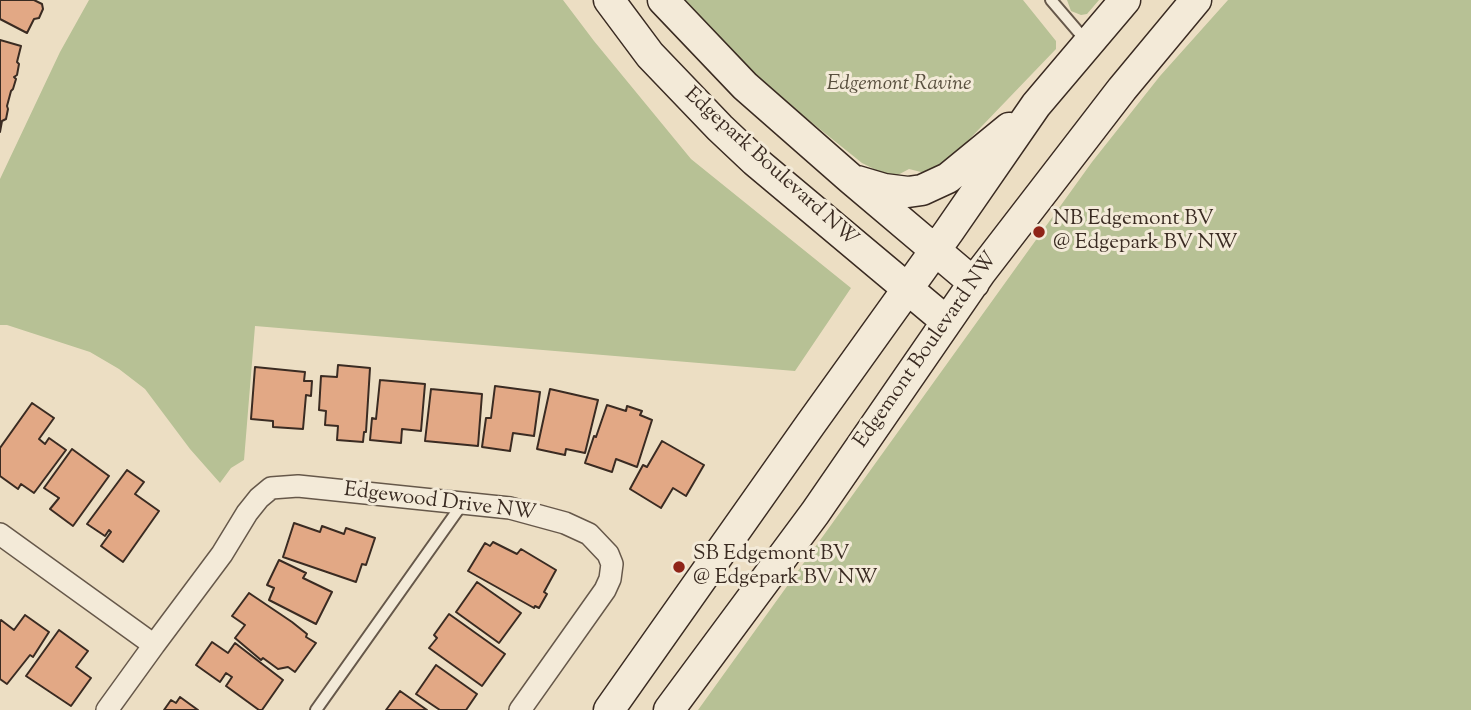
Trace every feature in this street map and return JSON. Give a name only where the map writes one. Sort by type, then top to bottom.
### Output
[{"type":"main road","name":"Edgepark Boulevard NW","points":[[609,0],[650,55],[720,128],[755,161],[946,321]]},
{"type":"main road","points":[[663,0],[745,86],[974,283]]},
{"type":"main road","points":[[609,710],[1036,105],[1125,0]]},
{"type":"main road","name":"Edgemont Boulevard NW","points":[[669,710],[814,513],[974,283],[1122,89],[1196,0]]},
{"type":"main road","points":[[851,179],[884,189],[908,192],[922,190],[948,178],[1036,105]]},
{"type":"street","name":"Edgewood Drive NW","points":[[153,645],[222,554],[247,513],[271,488],[298,486],[510,508],[565,523],[589,534],[608,554],[612,564],[605,590],[520,710]]},
{"type":"street","points":[[0,534],[153,645],[107,710]]},
{"type":"lane","points":[[1051,0],[1089,44]]},
{"type":"lane","points":[[316,710],[463,503]]},
{"type":"green space","points":[[89,0],[563,0],[691,159],[851,288],[795,371],[255,326],[244,460],[231,468],[220,483],[190,449],[145,389],[119,369],[90,352],[0,325],[0,179],[60,52]]},
{"type":"green space","name":"Edgemont Ravine","points":[[682,0],[1023,0],[1056,41],[1056,49],[958,151],[925,173],[909,169],[894,177],[862,163],[806,118],[757,76]]},
{"type":"green space","points":[[1067,0],[1099,0],[1087,14],[1081,15],[1071,11]]},
{"type":"green space","points":[[1228,0],[1471,0],[1471,710],[698,710],[1092,162],[1160,76]]},
{"type":"building","points":[[0,0],[34,0],[42,4],[43,9],[27,33],[0,19]]},
{"type":"building","points":[[0,40],[21,46],[17,75],[14,77],[16,79],[7,106],[6,119],[2,121],[0,132]]},
{"type":"building","points":[[338,365],[370,368],[363,442],[337,440],[338,426],[325,425],[326,411],[319,410],[321,376],[337,377]]},
{"type":"building","points":[[255,367],[305,372],[304,381],[312,381],[311,396],[306,395],[303,429],[273,427],[273,421],[251,419]]},
{"type":"building","points":[[380,380],[425,384],[421,431],[402,429],[401,443],[370,440],[372,418],[376,419]]},
{"type":"building","points":[[495,386],[540,392],[534,436],[513,433],[510,451],[482,447],[486,418],[491,418]]},
{"type":"building","points":[[431,389],[482,394],[478,446],[425,441]]},
{"type":"building","points":[[550,389],[598,400],[585,453],[566,449],[565,455],[537,449]]},
{"type":"building","points":[[32,403],[54,418],[39,439],[45,444],[49,438],[66,450],[34,493],[21,484],[18,489],[0,476],[0,448]]},
{"type":"building","points":[[607,405],[626,411],[627,406],[642,411],[640,415],[652,420],[637,467],[616,459],[612,472],[585,463]]},
{"type":"building","points":[[662,441],[704,465],[686,496],[673,488],[661,508],[630,489],[643,465],[647,467]]},
{"type":"building","points":[[72,449],[109,476],[73,526],[50,509],[59,498],[44,488]]},
{"type":"building","points":[[127,470],[144,482],[135,494],[159,511],[123,562],[101,546],[111,532],[109,530],[105,536],[87,524]]},
{"type":"building","points":[[294,523],[320,532],[322,526],[344,534],[346,528],[375,538],[366,565],[362,564],[356,582],[283,557]]},
{"type":"building","points":[[493,542],[517,554],[521,549],[556,570],[539,608],[534,608],[468,571],[485,543],[490,546]]},
{"type":"building","points":[[279,560],[306,573],[303,578],[332,592],[316,624],[269,600],[274,588],[267,585]]},
{"type":"building","points":[[477,582],[521,613],[499,643],[456,612]]},
{"type":"building","points":[[249,593],[292,622],[316,643],[295,672],[288,667],[278,669],[263,658],[261,660],[235,638],[245,625],[232,616]]},
{"type":"building","points":[[449,614],[505,654],[482,686],[429,648],[437,638],[434,635]]},
{"type":"building","points":[[25,615],[49,632],[33,657],[30,655],[7,684],[0,679],[0,622],[1,620],[14,630]]},
{"type":"building","points":[[59,630],[88,651],[76,667],[91,678],[71,706],[26,676]]},
{"type":"building","points":[[212,642],[228,653],[235,643],[283,680],[262,710],[226,686],[232,677],[226,673],[220,682],[196,665]]},
{"type":"building","points":[[436,665],[477,694],[466,710],[440,710],[416,694]]},
{"type":"building","points":[[400,691],[427,710],[386,710]]},
{"type":"building","points":[[180,697],[198,710],[164,710],[171,700],[176,703]]},
{"type":"place","name":"NB Edgemont BV @ Edgepark BV NW","points":[[1039,232]]},
{"type":"place","name":"SB Edgemont BV @ Edgepark BV NW","points":[[679,567]]}]
